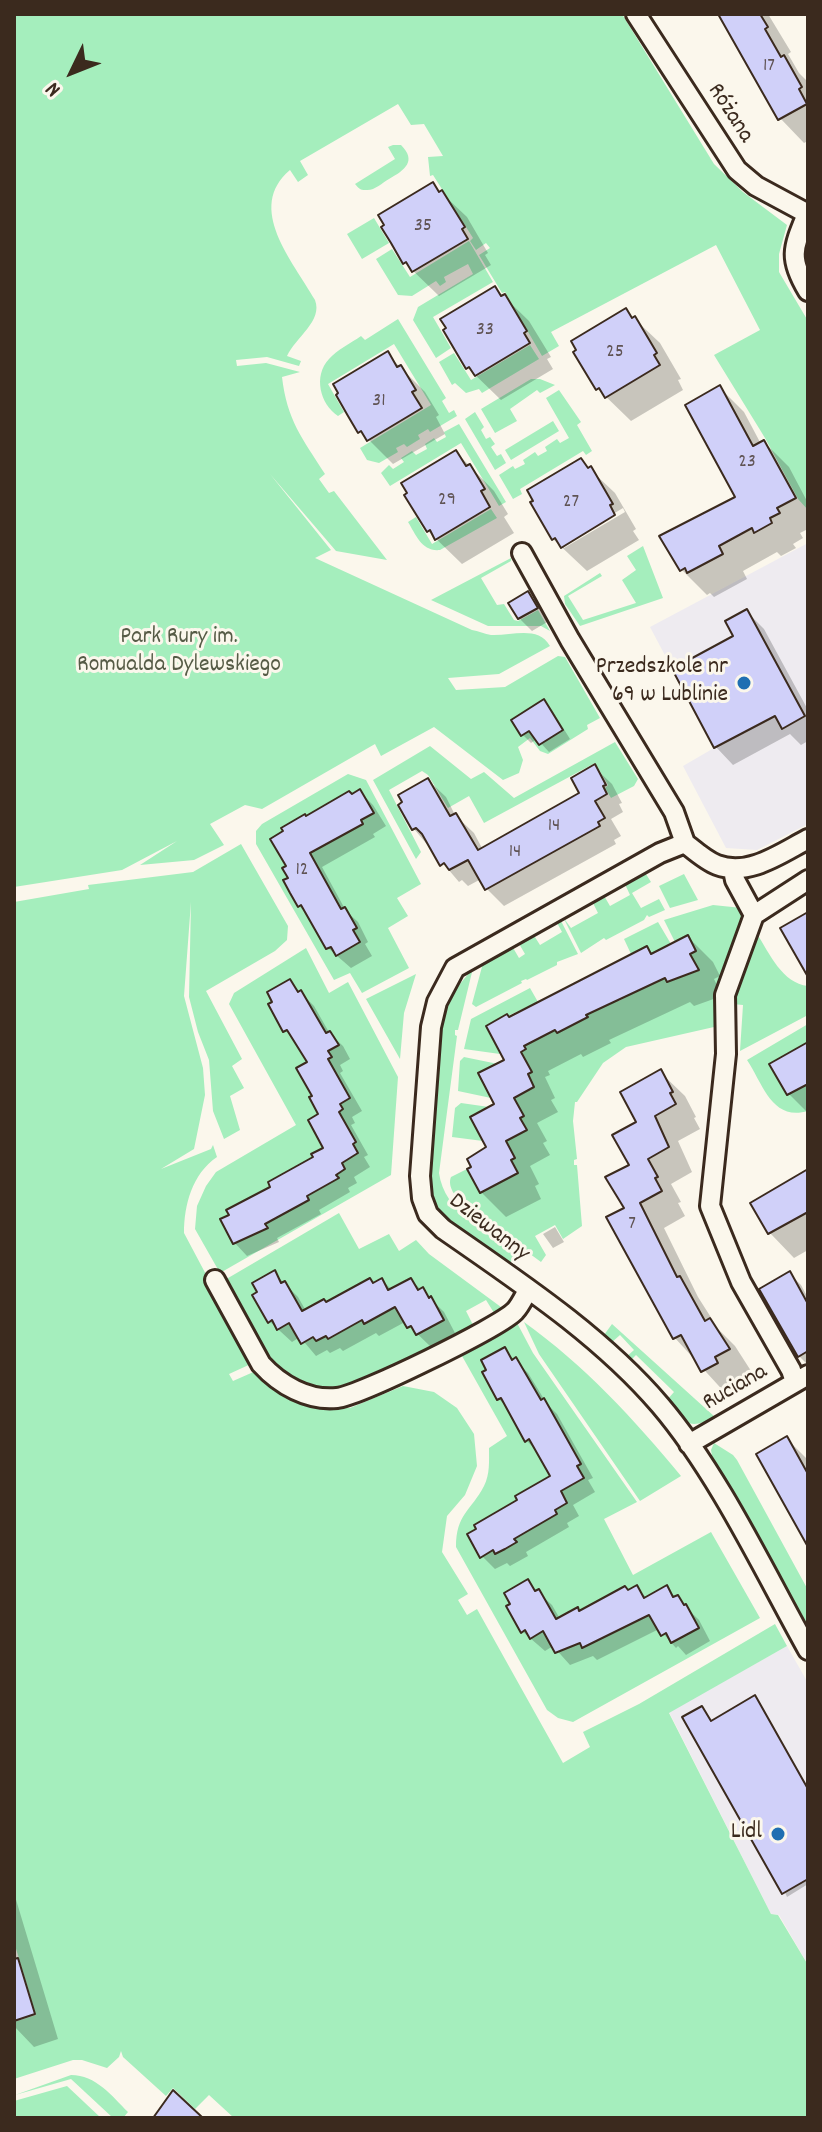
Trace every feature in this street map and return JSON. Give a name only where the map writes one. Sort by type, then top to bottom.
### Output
[{"type":"street","name":"Różana","points":[[636,14],[737,170],[756,186],[807,214]]},
{"type":"street","points":[[807,214],[793,254],[796,270],[808,291]]},
{"type":"street","points":[[522,553],[570,640],[674,812],[685,843],[714,864],[733,870],[760,864],[808,839]]},
{"type":"street","name":"Dziewanny","points":[[685,843],[660,853],[455,968],[437,1002],[431,1027],[422,1145],[422,1198],[428,1214],[443,1229],[575,1324],[661,1406],[717,1487],[808,1650]]},
{"type":"street","points":[[733,870],[739,889],[754,915]]},
{"type":"street","points":[[802,1379],[791,1370],[741,1282],[710,1206],[726,1054],[725,995],[754,915],[808,880]]},
{"type":"street","points":[[215,1280],[268,1372],[292,1390],[335,1398],[353,1394],[403,1372],[497,1323],[514,1312],[528,1290]]},
{"type":"street","name":"Ruciana","points":[[689,1444],[802,1379]]},
{"type":"shaded area","name":"Przedszkole nr 69 w Lublinie","points":[[808,543],[808,824],[757,850],[726,848],[683,766],[714,748],[650,627]]},
{"type":"shaded area","points":[[787,1646],[808,1683],[808,1965],[779,1915],[771,1914],[669,1712]]},
{"type":"green space","name":"Park Rury im. Romualda Dylewskiego","points":[[14,14],[622,14],[714,164],[743,192],[787,225],[779,254],[779,272],[808,321],[808,510],[798,499],[714,355],[760,330],[716,245],[551,332],[559,346],[542,356],[505,292],[502,293],[479,255],[490,248],[486,243],[476,250],[470,241],[473,238],[433,175],[430,176],[428,157],[443,156],[424,124],[411,125],[398,104],[300,161],[308,175],[298,182],[290,170],[277,185],[272,201],[272,218],[277,235],[315,300],[315,315],[287,356],[301,361],[299,366],[267,357],[236,360],[237,366],[266,363],[300,372],[282,377],[284,392],[297,428],[325,474],[319,479],[329,493],[334,491],[387,560],[336,551],[270,474],[331,550],[315,558],[472,630],[491,635],[532,634],[550,646],[499,674],[448,678],[456,690],[505,687],[558,656],[565,657],[600,718],[548,754],[540,751],[530,738],[518,747],[523,760],[519,773],[503,780],[434,727],[381,756],[375,744],[262,809],[245,805],[210,824],[224,845],[194,860],[140,865],[177,841],[122,870],[14,887]]},
{"type":"green space","points":[[401,145],[406,151],[408,160],[404,169],[375,188],[359,188],[355,184],[395,159],[388,147]]},
{"type":"green space","points":[[374,218],[389,243],[362,259],[347,234]]},
{"type":"green space","points":[[469,241],[493,282],[433,317],[451,348],[436,358],[413,320],[418,307],[473,274],[468,264],[444,277],[446,282],[440,286],[436,281],[412,296],[398,295],[376,259],[392,249],[410,277]]},
{"type":"green space","points":[[398,319],[446,398],[442,401],[449,413],[454,410],[457,416],[430,432],[428,429],[418,435],[420,439],[407,447],[404,444],[396,448],[398,452],[379,463],[367,460],[360,448],[431,405],[394,344],[328,384],[344,412],[338,416],[323,397],[321,373],[336,353],[361,336],[365,340]]},
{"type":"green space","points":[[530,345],[539,359],[482,393],[479,389],[466,393],[455,383],[452,385],[439,362],[454,353],[471,380]]},
{"type":"green space","points":[[531,379],[555,385],[540,393],[537,390],[510,409],[517,421],[495,433],[481,409]]},
{"type":"green space","points":[[559,390],[581,422],[577,425],[592,451],[586,455],[583,451],[520,489],[522,494],[513,499],[499,475],[513,466],[515,469],[525,464],[523,460],[535,452],[538,456],[547,451],[545,447],[557,439],[560,443],[569,438],[546,398]]},
{"type":"green space","points":[[475,412],[484,427],[481,430],[486,439],[490,437],[495,444],[491,447],[497,456],[501,454],[506,463],[495,470],[465,419]]},
{"type":"green space","points":[[553,421],[559,431],[511,460],[505,450]]},
{"type":"green space","points":[[459,424],[506,502],[499,506],[461,443],[390,486],[381,473],[389,465],[393,469],[404,462],[401,458],[412,451],[416,455],[427,449],[425,444],[434,438],[437,442],[446,437],[444,432]]},
{"type":"green space","points":[[491,509],[497,518],[440,550],[424,545],[408,522],[416,517],[432,544]]},
{"type":"green space","points":[[643,546],[663,598],[580,626],[565,604],[564,596],[600,573],[602,576],[568,596],[583,620],[636,603],[622,580],[636,570],[627,556]]},
{"type":"green space","points":[[511,558],[511,561],[481,578],[497,605],[504,604],[514,620],[518,621],[538,610],[550,631],[541,626],[488,626],[431,600]]},
{"type":"green space","points":[[615,742],[638,779],[634,786],[611,798],[605,788],[608,785],[595,763],[484,823],[469,796],[448,808],[428,775],[422,771],[389,790],[421,852],[416,859],[373,780],[430,746],[471,779],[484,772],[514,798]]},
{"type":"green space","points":[[348,774],[366,780],[421,884],[397,898],[408,916],[388,928],[409,968],[362,993],[350,973],[334,980],[256,844],[256,831],[262,824]]},
{"type":"green space","points":[[241,844],[288,926],[287,940],[275,951],[206,991],[242,1059],[232,1066],[244,1088],[230,1096],[240,1130],[224,1139],[213,1111],[209,1060],[189,997],[191,902],[184,996],[203,1068],[205,1095],[194,1149],[161,1169],[211,1149],[213,1145],[217,1157],[201,1172],[191,1191],[184,1233],[253,1363],[229,1374],[233,1381],[258,1370],[283,1393],[316,1403],[317,1408],[350,1408],[403,1386],[434,1392],[457,1408],[474,1434],[477,1466],[465,1495],[447,1516],[442,1552],[468,1594],[458,1600],[467,1615],[477,1609],[563,1763],[590,1747],[583,1732],[639,1704],[775,1624],[787,1646],[669,1713],[771,1914],[778,1915],[808,1965],[808,2118],[234,2118],[209,2095],[195,2109],[173,2088],[166,2096],[123,2057],[121,2051],[107,2068],[73,2060],[14,2079],[14,2022],[36,2015],[14,1942],[14,902],[89,889],[88,885],[193,872]]},
{"type":"green space","points":[[644,871],[651,882],[632,893],[641,908],[659,899],[665,910],[649,917],[647,915],[644,920],[606,940],[604,938],[581,953],[563,917],[571,928],[598,913],[592,901],[603,894],[610,906],[630,895],[624,882]]},
{"type":"green space","points":[[684,874],[698,900],[670,908],[659,886]]},
{"type":"green space","points":[[713,905],[742,908],[743,917],[740,936],[720,982],[714,1027],[626,1047],[603,1063],[575,1102],[573,1121],[577,1159],[574,1165],[577,1165],[582,1226],[563,1239],[555,1225],[535,1236],[546,1255],[541,1262],[462,1204],[451,1188],[451,1177],[467,1169],[480,1193],[518,1173],[511,1160],[515,1158],[505,1138],[526,1130],[513,1096],[534,1087],[528,1074],[532,1072],[521,1052],[526,1049],[524,1046],[587,1018],[586,1015],[617,999],[619,1001],[663,976],[667,982],[698,971],[690,954],[696,951],[689,936],[675,942],[664,920]]},
{"type":"green space","points":[[560,919],[578,954],[557,962],[557,965],[476,1007],[472,1004],[483,963],[512,946],[519,958],[525,954],[518,942],[533,934],[540,945],[562,932],[556,921]]},
{"type":"green space","points":[[658,922],[671,944],[651,954],[647,946],[631,954],[624,939]]},
{"type":"green space","points":[[757,934],[784,974],[808,986],[808,1015],[740,1051],[743,1005],[732,1004],[739,976]]},
{"type":"green space","points":[[306,948],[329,993],[348,982],[398,1077],[391,1175],[220,1273],[195,1229],[197,1206],[206,1186],[216,1172],[296,1125],[229,1004],[234,993]]},
{"type":"green space","points":[[473,968],[458,1030],[455,1030],[457,1036],[439,1173],[449,1199],[458,1210],[517,1254],[508,1266],[471,1241],[449,1221],[433,1197],[429,1183],[440,1031],[451,995]]},
{"type":"green space","points":[[416,974],[404,1013],[400,1059],[366,999]]},
{"type":"green space","points":[[530,988],[538,1002],[486,1026],[500,1054],[464,1049],[471,1019]]},
{"type":"green space","points":[[808,1024],[808,1111],[796,1113],[786,1111],[770,1099],[747,1060]]},
{"type":"green space","points":[[464,1057],[498,1064],[491,1098],[458,1091],[460,1061]]},
{"type":"green space","points":[[461,1103],[489,1107],[483,1141],[452,1137],[455,1108]]},
{"type":"green space","points":[[339,1213],[359,1249],[389,1234],[399,1251],[416,1240],[429,1254],[505,1310],[496,1316],[486,1300],[466,1311],[474,1327],[356,1387],[315,1390],[298,1384],[272,1365],[223,1281]]},
{"type":"green space","points":[[516,1321],[533,1353],[637,1502],[604,1519],[633,1575],[711,1532],[760,1618],[573,1722],[558,1718],[547,1710],[456,1547],[461,1520],[486,1481],[489,1448],[507,1436],[462,1356],[466,1344]]},
{"type":"green space","points":[[524,1322],[567,1356],[607,1394],[681,1476],[640,1501],[539,1354]]},
{"type":"green space","points":[[612,1324],[715,1417],[692,1424],[682,1419],[667,1400],[674,1392],[636,1355],[629,1362],[625,1358],[634,1350],[620,1335],[611,1343],[604,1335]]},
{"type":"green space","points":[[714,1443],[737,1460],[808,1590],[808,1629],[713,1461],[711,1450]]},
{"type":"green space","points":[[71,2075],[96,2082],[128,2112],[123,2118],[113,2118],[71,2079],[15,2095]]},
{"type":"green space","points":[[67,2086],[101,2118],[14,2118],[14,2101]]},
{"type":"building","points":[[718,14],[760,14],[781,57],[784,55],[802,87],[799,89],[807,104],[778,120]]},
{"type":"building","points":[[433,182],[439,192],[442,190],[465,227],[462,229],[468,239],[412,272],[406,262],[403,264],[381,227],[384,225],[378,215]]},
{"type":"building","points":[[495,286],[501,296],[505,294],[527,331],[524,333],[530,343],[475,376],[469,367],[466,369],[443,330],[446,328],[440,319]]},
{"type":"building","points":[[626,308],[632,318],[635,316],[657,353],[654,355],[660,365],[605,398],[599,388],[596,390],[573,352],[576,350],[571,341]]},
{"type":"building","points":[[388,351],[416,390],[412,392],[422,408],[367,441],[361,431],[358,433],[333,384]]},
{"type":"building","points":[[720,385],[753,446],[764,440],[796,498],[777,508],[780,513],[770,518],[772,523],[754,533],[752,528],[719,546],[723,554],[687,573],[685,568],[680,571],[659,536],[735,497],[685,405]]},
{"type":"building","points":[[456,450],[466,466],[470,464],[485,489],[481,491],[490,507],[435,540],[404,495],[407,493],[401,483]]},
{"type":"building","points":[[581,458],[588,468],[591,466],[613,504],[610,505],[615,515],[561,548],[555,538],[552,540],[530,502],[533,501],[527,490]]},
{"type":"building","points":[[528,591],[538,608],[518,619],[508,603]]},
{"type":"building","points":[[747,609],[805,716],[782,729],[775,716],[714,748],[672,669],[733,636],[725,621]]},
{"type":"building","points":[[544,699],[563,730],[539,745],[529,731],[521,736],[511,720]]},
{"type":"building","points":[[595,764],[606,785],[603,786],[607,794],[595,801],[605,818],[598,822],[600,826],[485,890],[468,860],[449,870],[444,863],[440,866],[422,834],[416,828],[412,830],[398,805],[402,802],[398,795],[428,778],[450,816],[456,813],[478,850],[579,793],[571,778]]},
{"type":"building","points":[[360,789],[374,813],[361,820],[363,824],[310,853],[341,909],[345,907],[357,928],[353,930],[360,942],[336,956],[331,947],[326,949],[301,905],[298,907],[290,893],[283,880],[288,878],[282,868],[286,866],[270,839],[283,831],[281,828],[305,814],[349,791],[352,794]]},
{"type":"building","points":[[808,912],[808,977],[780,928]]},
{"type":"building","points":[[688,935],[696,951],[690,954],[699,970],[667,982],[665,978],[586,1015],[588,1017],[557,1033],[555,1030],[524,1046],[526,1049],[521,1052],[532,1072],[528,1074],[534,1087],[514,1098],[524,1116],[520,1118],[527,1130],[506,1141],[515,1158],[511,1160],[518,1173],[480,1193],[467,1169],[471,1167],[467,1159],[486,1147],[470,1117],[494,1104],[478,1073],[504,1060],[486,1026],[647,946],[651,954]]},
{"type":"building","points":[[290,979],[298,992],[301,990],[326,1033],[330,1031],[339,1045],[328,1051],[332,1057],[328,1059],[350,1098],[340,1104],[343,1109],[339,1112],[356,1142],[353,1144],[358,1153],[342,1163],[345,1169],[336,1175],[339,1178],[307,1196],[309,1200],[265,1224],[268,1228],[233,1244],[220,1219],[229,1215],[226,1210],[270,1187],[268,1182],[323,1148],[308,1120],[318,1114],[309,1097],[312,1096],[296,1068],[307,1062],[287,1030],[283,1032],[268,1004],[272,1002],[267,992]]},
{"type":"building","points":[[808,1042],[808,1084],[787,1095],[769,1064]]},
{"type":"building","points":[[661,1069],[676,1104],[655,1116],[669,1147],[648,1159],[662,1191],[640,1203],[677,1277],[680,1276],[705,1321],[710,1318],[730,1349],[715,1357],[718,1363],[701,1372],[681,1335],[673,1339],[606,1217],[624,1208],[605,1177],[629,1165],[612,1135],[636,1122],[620,1092]]},
{"type":"building","points":[[808,1169],[808,1212],[768,1234],[750,1203]]},
{"type":"building","points":[[275,1270],[302,1311],[370,1278],[373,1283],[382,1278],[388,1290],[411,1278],[418,1290],[423,1287],[429,1298],[431,1296],[444,1320],[416,1335],[411,1326],[407,1328],[395,1307],[364,1324],[362,1320],[328,1339],[326,1336],[316,1341],[313,1337],[301,1344],[289,1323],[277,1330],[272,1320],[268,1323],[252,1295],[257,1292],[252,1283]]},
{"type":"building","points":[[790,1271],[808,1304],[808,1351],[798,1357],[759,1289]]},
{"type":"building","points":[[505,1347],[512,1360],[516,1357],[541,1400],[544,1398],[581,1464],[577,1466],[584,1478],[561,1491],[567,1503],[555,1510],[557,1514],[514,1539],[517,1542],[505,1549],[495,1554],[493,1550],[480,1558],[467,1534],[476,1529],[474,1525],[550,1476],[529,1439],[525,1442],[501,1398],[497,1400],[482,1372],[486,1370],[481,1360]]},
{"type":"building","points":[[787,1436],[808,1474],[808,1547],[756,1454]]},
{"type":"building","points":[[528,1579],[535,1591],[539,1589],[556,1619],[578,1607],[579,1611],[625,1586],[628,1590],[637,1585],[644,1598],[667,1585],[673,1597],[678,1595],[686,1604],[699,1628],[671,1643],[666,1633],[661,1636],[649,1615],[582,1648],[580,1643],[555,1653],[543,1631],[530,1639],[525,1630],[521,1633],[506,1606],[510,1604],[504,1593]]},
{"type":"building","name":"Lidl","points":[[755,1695],[808,1789],[808,1879],[782,1894],[682,1717],[702,1706],[711,1721]]},
{"type":"building","points":[[18,1958],[35,2014],[14,2021],[14,1959]]},
{"type":"building","points":[[173,2090],[203,2118],[153,2118]]},
{"type":"place","name":"Przedszkole nr 69 w Lublinie","points":[[744,683]]},
{"type":"place","name":"Lidl","points":[[778,1834]]}]
